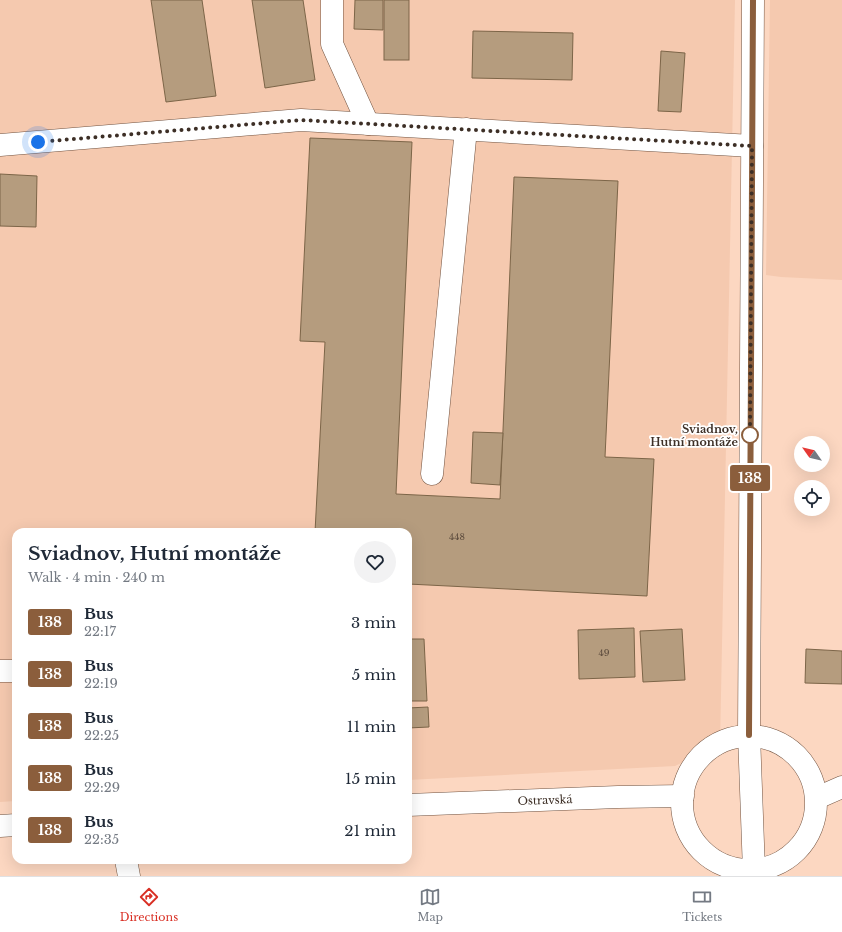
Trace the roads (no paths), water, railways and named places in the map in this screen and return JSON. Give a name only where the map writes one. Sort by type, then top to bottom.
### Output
[{"type":"street","points":[[332,0],[332,44],[368,124]]},
{"type":"street","points":[[753,0],[749,735],[754,873]]},
{"type":"street","points":[[0,145],[301,120],[752,146]]},
{"type":"street","points":[[432,474],[466,129]]},
{"type":"street","points":[[0,670],[12,671]]},
{"type":"street","points":[[749,735],[771,738],[794,752],[810,772],[817,798],[814,824],[801,847],[780,864],[754,873],[728,868],[705,855],[688,834],[681,808],[685,782],[698,758],[719,742],[749,735]]},
{"type":"street","points":[[817,798],[842,787]]},
{"type":"street","name":"Ostravská","points":[[412,806],[618,797],[683,796]]},
{"type":"street","points":[[0,826],[12,824]]},
{"type":"street","points":[[127,864],[129,876]]},
{"type":"place","name":"Sviadnov, Hutní montáže","points":[[750,435]]}]
